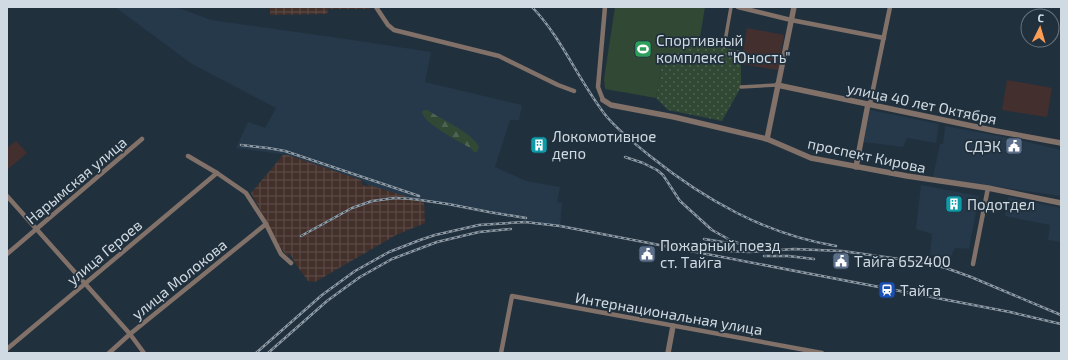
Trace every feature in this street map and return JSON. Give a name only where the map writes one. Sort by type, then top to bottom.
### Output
[{"type":"street","points":[[376,7],[388,25],[394,30],[499,56],[558,85],[574,91]]},
{"type":"street","points":[[602,100],[598,87],[605,7]]},
{"type":"street","points":[[724,48],[731,7]]},
{"type":"street","points":[[738,7],[792,20],[884,38]]},
{"type":"street","points":[[767,139],[794,7]]},
{"type":"street","points":[[856,167],[890,7]]},
{"type":"street","points":[[741,87],[777,85]]},
{"type":"street","name":"улица 40 лет Октября","points":[[777,85],[996,131],[1061,143]]},
{"type":"street","name":"проспект Кирова","points":[[602,100],[611,105],[674,117],[767,139],[811,158],[907,176],[988,188],[1061,203]]},
{"type":"street","name":"Нарымская улица","points":[[7,254],[142,139]]},
{"type":"street","points":[[188,156],[217,173],[246,193],[266,224],[281,254],[291,263]]},
{"type":"street","name":"улица Героев","points":[[7,349],[217,173]]},
{"type":"street","points":[[973,264],[988,188]]},
{"type":"street","points":[[7,196],[86,283],[130,334],[144,353]]},
{"type":"street","name":"улица Молокова","points":[[108,353],[266,224]]},
{"type":"street","name":"Интернациональная улица","points":[[501,353],[512,296],[822,353]]},
{"type":"street","points":[[668,353],[673,326]]},
{"type":"shaded area","points":[[115,7],[176,7],[211,20],[431,52],[425,82],[522,105],[519,120],[510,120],[495,167],[526,181],[560,187],[557,202],[562,203],[560,226],[424,202],[369,185],[361,180],[288,155],[236,148],[248,122],[265,128],[276,108],[192,64]]},
{"type":"shaded area","points":[[270,7],[371,7],[370,9],[328,9],[327,14],[270,15]]},
{"type":"shaded area","points":[[747,28],[784,35],[778,70],[741,64]]},
{"type":"shaded area","points":[[1007,80],[1052,88],[1047,117],[1002,110]]},
{"type":"shaded area","points":[[870,110],[939,124],[936,143],[907,138],[903,147],[864,142]]},
{"type":"shaded area","points":[[945,126],[1020,140],[1061,150],[1060,196],[933,177],[940,144],[943,144]]},
{"type":"shaded area","points":[[16,141],[27,153],[7,170],[7,148]]},
{"type":"shaded area","points":[[283,155],[288,155],[361,180],[363,186],[369,185],[405,196],[413,200],[424,202],[425,223],[396,235],[315,282],[308,281],[290,254],[287,256],[280,247],[251,193]]},
{"type":"shaded area","points":[[921,185],[979,196],[969,249],[955,248],[950,258],[930,255],[932,234],[916,229]]},
{"type":"shaded area","points":[[1008,197],[1061,208],[1061,242],[1048,240],[1050,225],[1005,216]]},
{"type":"green space","name":"Спортивный комплекс \"Юность\"","points":[[615,7],[705,7],[699,43],[680,40],[677,56],[666,54],[665,60],[660,59],[659,68],[661,68],[656,98],[605,89],[604,79]]},
{"type":"green space","points":[[680,40],[743,51],[741,64],[741,87],[722,121],[668,110],[656,98],[661,68],[659,68],[660,59]]},
{"type":"green space","points":[[427,110],[448,122],[471,137],[479,147],[477,152],[474,152],[470,148],[435,127],[424,117],[422,112]]},
{"type":"railway","points":[[532,7],[553,33],[588,90],[607,117],[622,133],[650,156],[692,187],[737,213],[760,224],[785,233],[836,246]]},
{"type":"railway","points":[[241,145],[285,151],[419,196]]},
{"type":"railway","points":[[625,157],[643,163],[657,170],[663,175],[680,201],[712,230],[743,245]]},
{"type":"railway","points":[[301,236],[352,208],[372,201],[395,198],[448,204],[526,218]]},
{"type":"railway","points":[[256,353],[322,295],[355,271],[389,252],[435,235],[479,225],[525,222],[560,226],[1010,312],[1061,324]]},
{"type":"railway","points":[[268,353],[327,301],[360,277],[392,259],[437,242],[479,232],[511,229]]},
{"type":"railway","points":[[704,239],[729,243]]},
{"type":"railway","points":[[710,250],[749,252],[794,249],[842,251],[921,262],[946,268],[971,277],[1061,315]]},
{"type":"railway","points":[[764,256],[788,256],[814,259]]},
{"type":"place","name":"Спортивный комплекс \"Юность\"","points":[[643,49]]},
{"type":"place","name":"Локомотивное депо","points":[[539,145]]},
{"type":"place","name":"СДЭК","points":[[1014,146]]},
{"type":"place","name":"Подотдел","points":[[954,204]]},
{"type":"place","name":"Пожарный поезд ст. Тайга","points":[[647,254]]},
{"type":"place","name":"Тайга 652400","points":[[841,261]]},
{"type":"place","name":"Тайга","points":[[887,290]]}]
